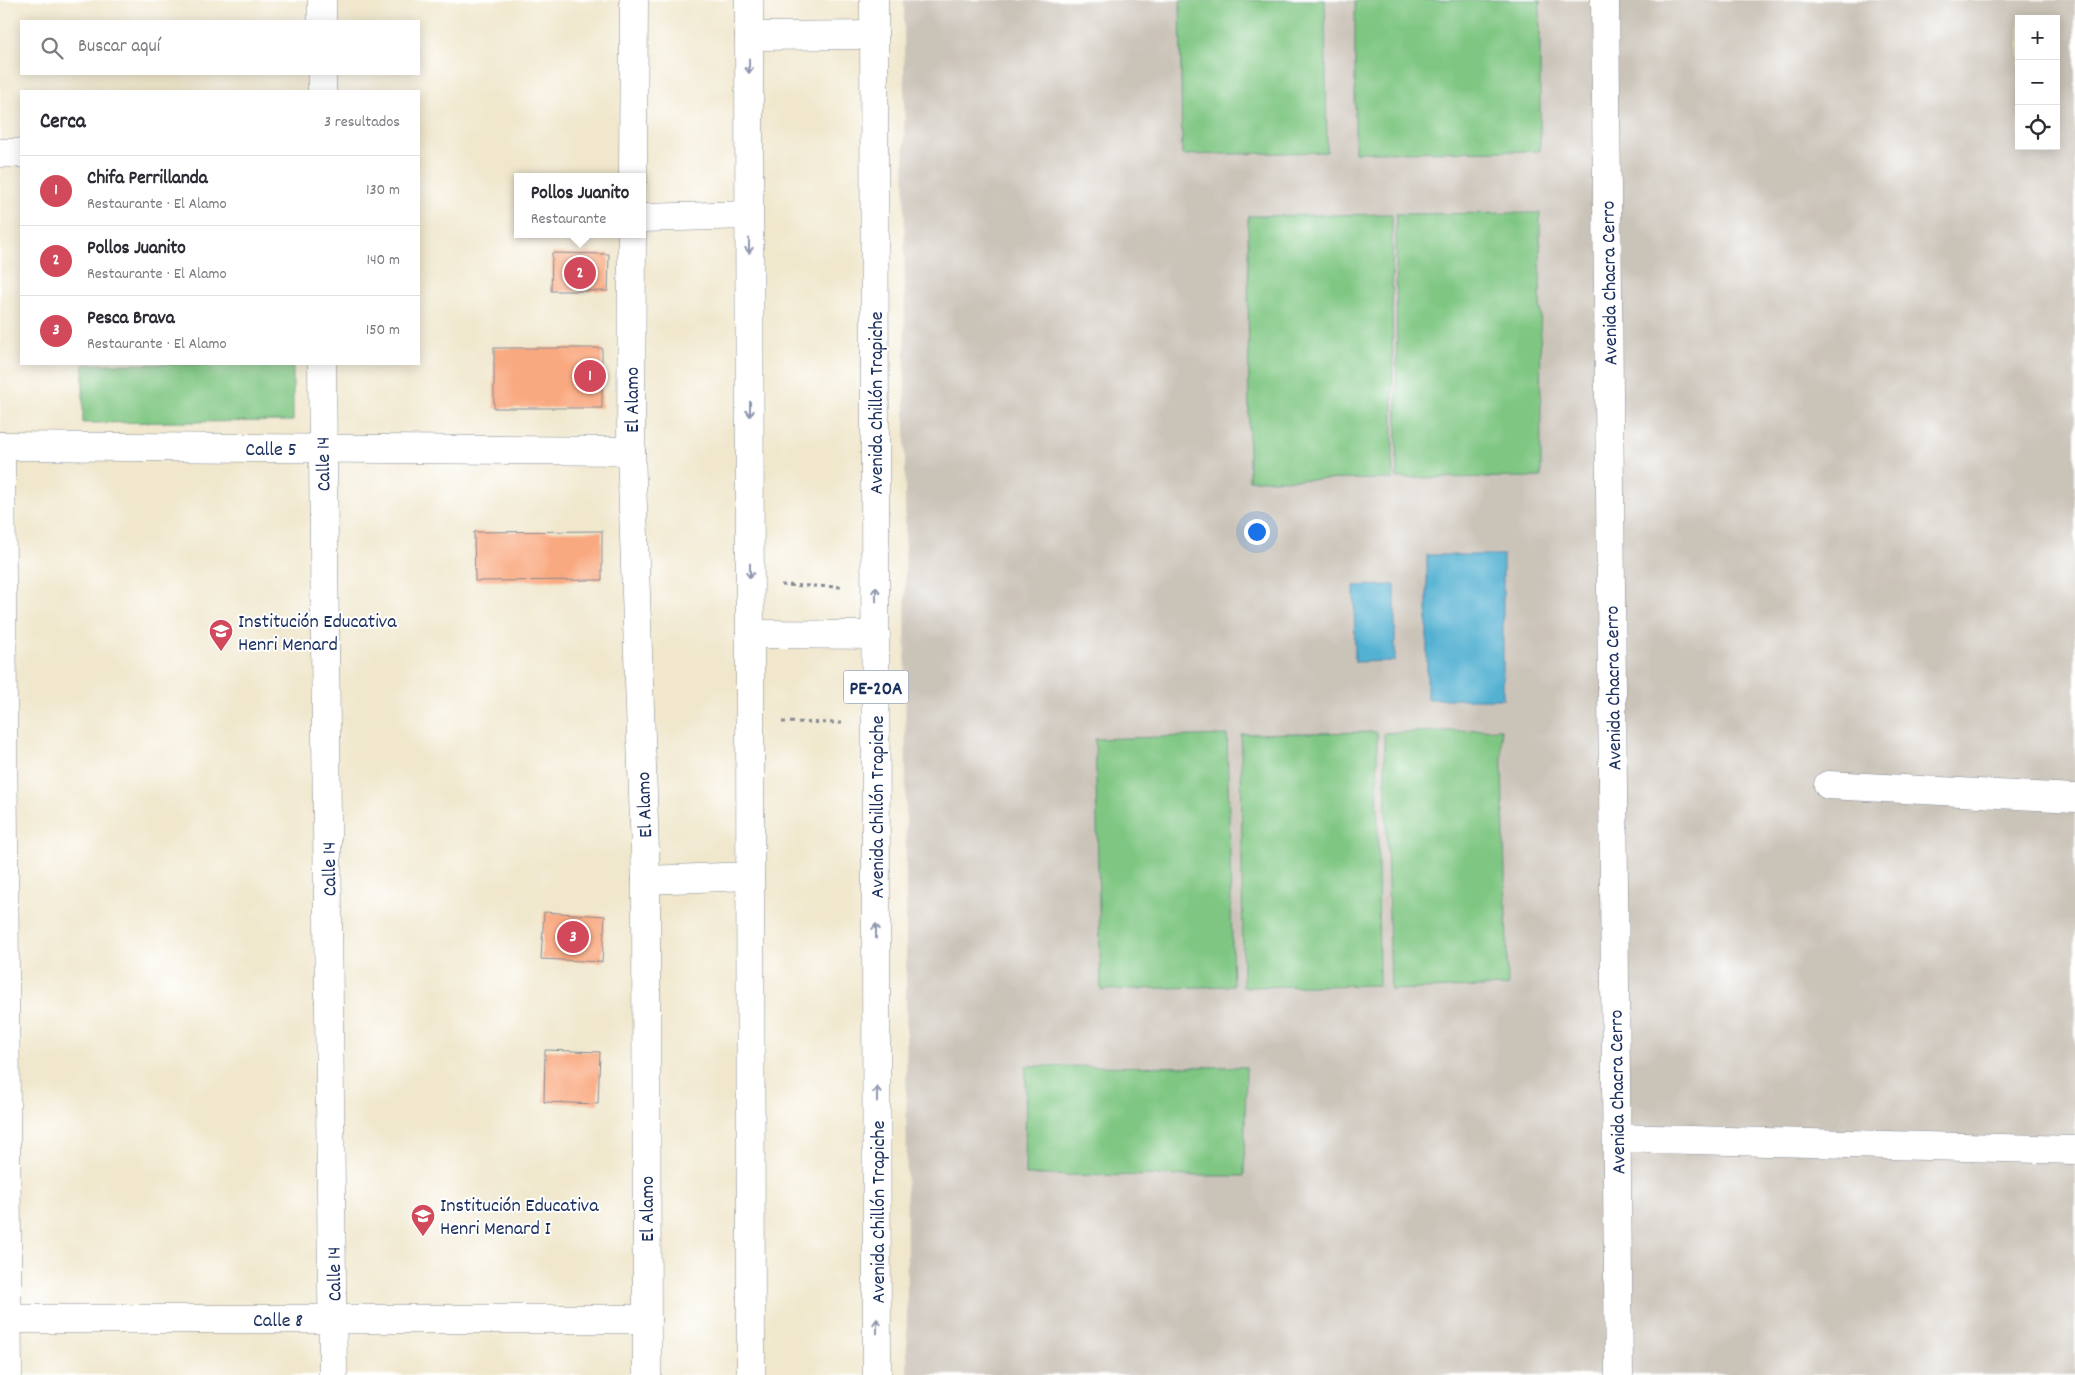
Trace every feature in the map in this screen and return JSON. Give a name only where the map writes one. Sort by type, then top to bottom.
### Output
[{"type":"street","points":[[322,0],[322,20]]},
{"type":"street","points":[[633,173],[634,0]]},
{"type":"street","points":[[749,0],[751,1375]]},
{"type":"street","name":"Avenida Chillón Trapiche","points":[[874,0],[877,1375]]},
{"type":"street","name":"Avenida Chacra Cerro","points":[[1605,0],[1619,1375]]},
{"type":"street","points":[[749,36],[874,35]]},
{"type":"street","points":[[322,75],[322,90]]},
{"type":"street","points":[[0,153],[20,153]]},
{"type":"street","points":[[646,218],[749,215]]},
{"type":"street","name":"El Alamo","points":[[632,238],[631,451],[646,880],[647,1375]]},
{"type":"street","name":"Calle 14","points":[[322,365],[334,1319],[333,1375]]},
{"type":"street","points":[[0,446],[4,1319],[8,1375]]},
{"type":"street","name":"Calle 5","points":[[0,446],[631,451]]},
{"type":"street","points":[[750,634],[876,635]]},
{"type":"street","points":[[1828,786],[2075,798]]},
{"type":"street","points":[[646,880],[750,876]]},
{"type":"street","points":[[1617,1138],[2075,1150]]},
{"type":"street","name":"Calle 8","points":[[4,1319],[647,1320]]},
{"type":"path","points":[[750,585],[876,587]]},
{"type":"path","points":[[750,722],[876,723]]},
{"type":"shaded area","points":[[904,0],[2075,0],[2075,1375],[907,1375]]},
{"type":"green space","points":[[1180,0],[1325,0],[1327,152],[1182,155]]},
{"type":"green space","points":[[1355,0],[1540,0],[1540,151],[1355,152]]},
{"type":"green space","points":[[1540,213],[1541,477],[1397,478],[1396,214]]},
{"type":"green space","points":[[1392,214],[1393,479],[1249,480],[1248,216]]},
{"type":"green space","points":[[83,365],[293,365],[293,421],[83,423]]},
{"type":"green space","points":[[1501,729],[1508,986],[1391,990],[1384,733]]},
{"type":"green space","points":[[1377,732],[1379,985],[1243,987],[1241,734]]},
{"type":"green space","points":[[1227,735],[1233,986],[1101,990],[1095,739]]},
{"type":"green space","points":[[1026,1066],[1246,1067],[1244,1176],[1025,1175]]},
{"type":"water","points":[[1427,555],[1503,555],[1503,699],[1427,699]]},
{"type":"water","points":[[1395,585],[1395,661],[1355,662],[1354,586]]},
{"type":"building","points":[[552,253],[609,254],[608,291],[551,291]]},
{"type":"building","points":[[494,348],[602,348],[602,408],[494,408]]},
{"type":"building","points":[[602,531],[602,580],[475,581],[474,532]]},
{"type":"building","points":[[544,912],[605,916],[602,962],[541,959]]},
{"type":"building","points":[[545,1050],[600,1052],[598,1104],[544,1102]]},
{"type":"place","name":"Pollos Juanito","points":[[580,273]]},
{"type":"place","name":"Chifa Perrillanda","points":[[590,376]]},
{"type":"place","name":"Institución Educativa Henri Menard","points":[[221,652]]},
{"type":"place","name":"Pesca Brava","points":[[573,937]]},
{"type":"place","name":"Institución Educativa Henri Menard I","points":[[423,1237]]}]
